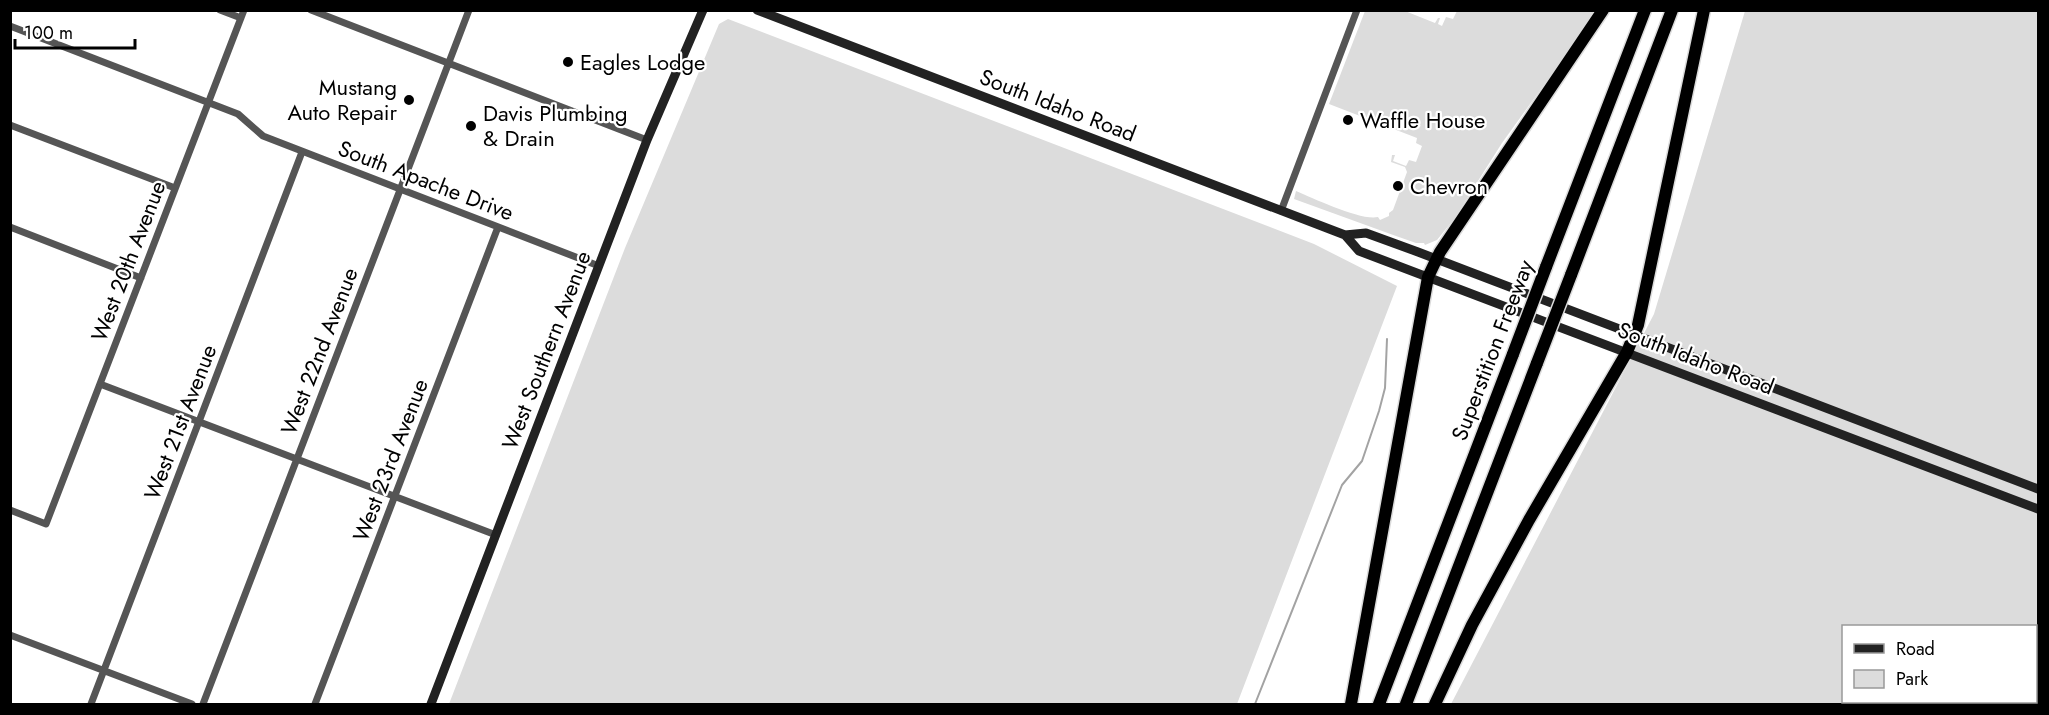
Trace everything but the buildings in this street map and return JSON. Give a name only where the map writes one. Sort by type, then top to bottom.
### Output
[{"type":"highway","points":[[1351,705],[1428,277],[1436,260],[1603,10]]},
{"type":"highway","name":"Superstition Freeway","points":[[1379,705],[1644,10]]},
{"type":"highway","name":"Superstition Freeway","points":[[1406,705],[1672,10]]},
{"type":"highway","points":[[1435,705],[1472,625],[1529,520],[1627,352],[1638,325],[1704,10]]},
{"type":"main road","name":"West Southern Avenue","points":[[432,705],[647,140],[703,10]]},
{"type":"main road","name":"South Idaho Road","points":[[757,10],[1345,235],[1366,233],[2038,489]]},
{"type":"main road","name":"South Idaho Road","points":[[1345,235],[1359,251],[2038,509]]},
{"type":"street","points":[[220,10],[242,14]]},
{"type":"street","points":[[311,10],[647,140]]},
{"type":"street","name":"West 22nd Avenue","points":[[203,705],[469,10]]},
{"type":"street","points":[[1281,211],[1357,10]]},
{"type":"street","name":"West 20th Avenue","points":[[10,510],[46,524],[242,14]]},
{"type":"street","name":"South Apache Drive","points":[[10,26],[238,114],[263,136],[302,152],[599,266]]},
{"type":"street","points":[[10,125],[175,188]]},
{"type":"street","name":"West 21st Avenue","points":[[91,705],[302,152]]},
{"type":"street","points":[[10,227],[141,278]]},
{"type":"street","name":"West 23rd Avenue","points":[[315,705],[498,227]]},
{"type":"street","points":[[100,384],[496,535]]},
{"type":"street","points":[[10,635],[192,705]]},
{"type":"green space","points":[[1365,11],[1405,11],[1435,23],[1440,18],[1438,24],[1442,26],[1446,17],[1453,19],[1457,11],[1597,11],[1502,143],[1454,219],[1437,240],[1425,245],[1294,199],[1296,191],[1350,213],[1378,217],[1380,220],[1389,216],[1393,210],[1407,172],[1405,167],[1391,162],[1392,155],[1395,155],[1393,161],[1406,166],[1409,160],[1416,162],[1422,146],[1416,143],[1417,138],[1329,104]]},
{"type":"green space","points":[[1745,11],[2038,11],[2038,704],[1451,704],[1654,314]]},
{"type":"green space","points":[[728,19],[1314,244],[1397,286],[1237,704],[449,704],[625,248],[719,24]]},
{"type":"waterway","points":[[1255,704],[1342,485],[1362,461],[1385,388],[1387,339]]},
{"type":"place","name":"Eagles Lodge","points":[[568,62]]},
{"type":"place","name":"Mustang Auto Repair","points":[[409,100]]},
{"type":"place","name":"Waffle House","points":[[1348,120]]},
{"type":"place","name":"Davis Plumbing & Drain","points":[[471,126]]},
{"type":"place","name":"Chevron","points":[[1398,186]]}]
